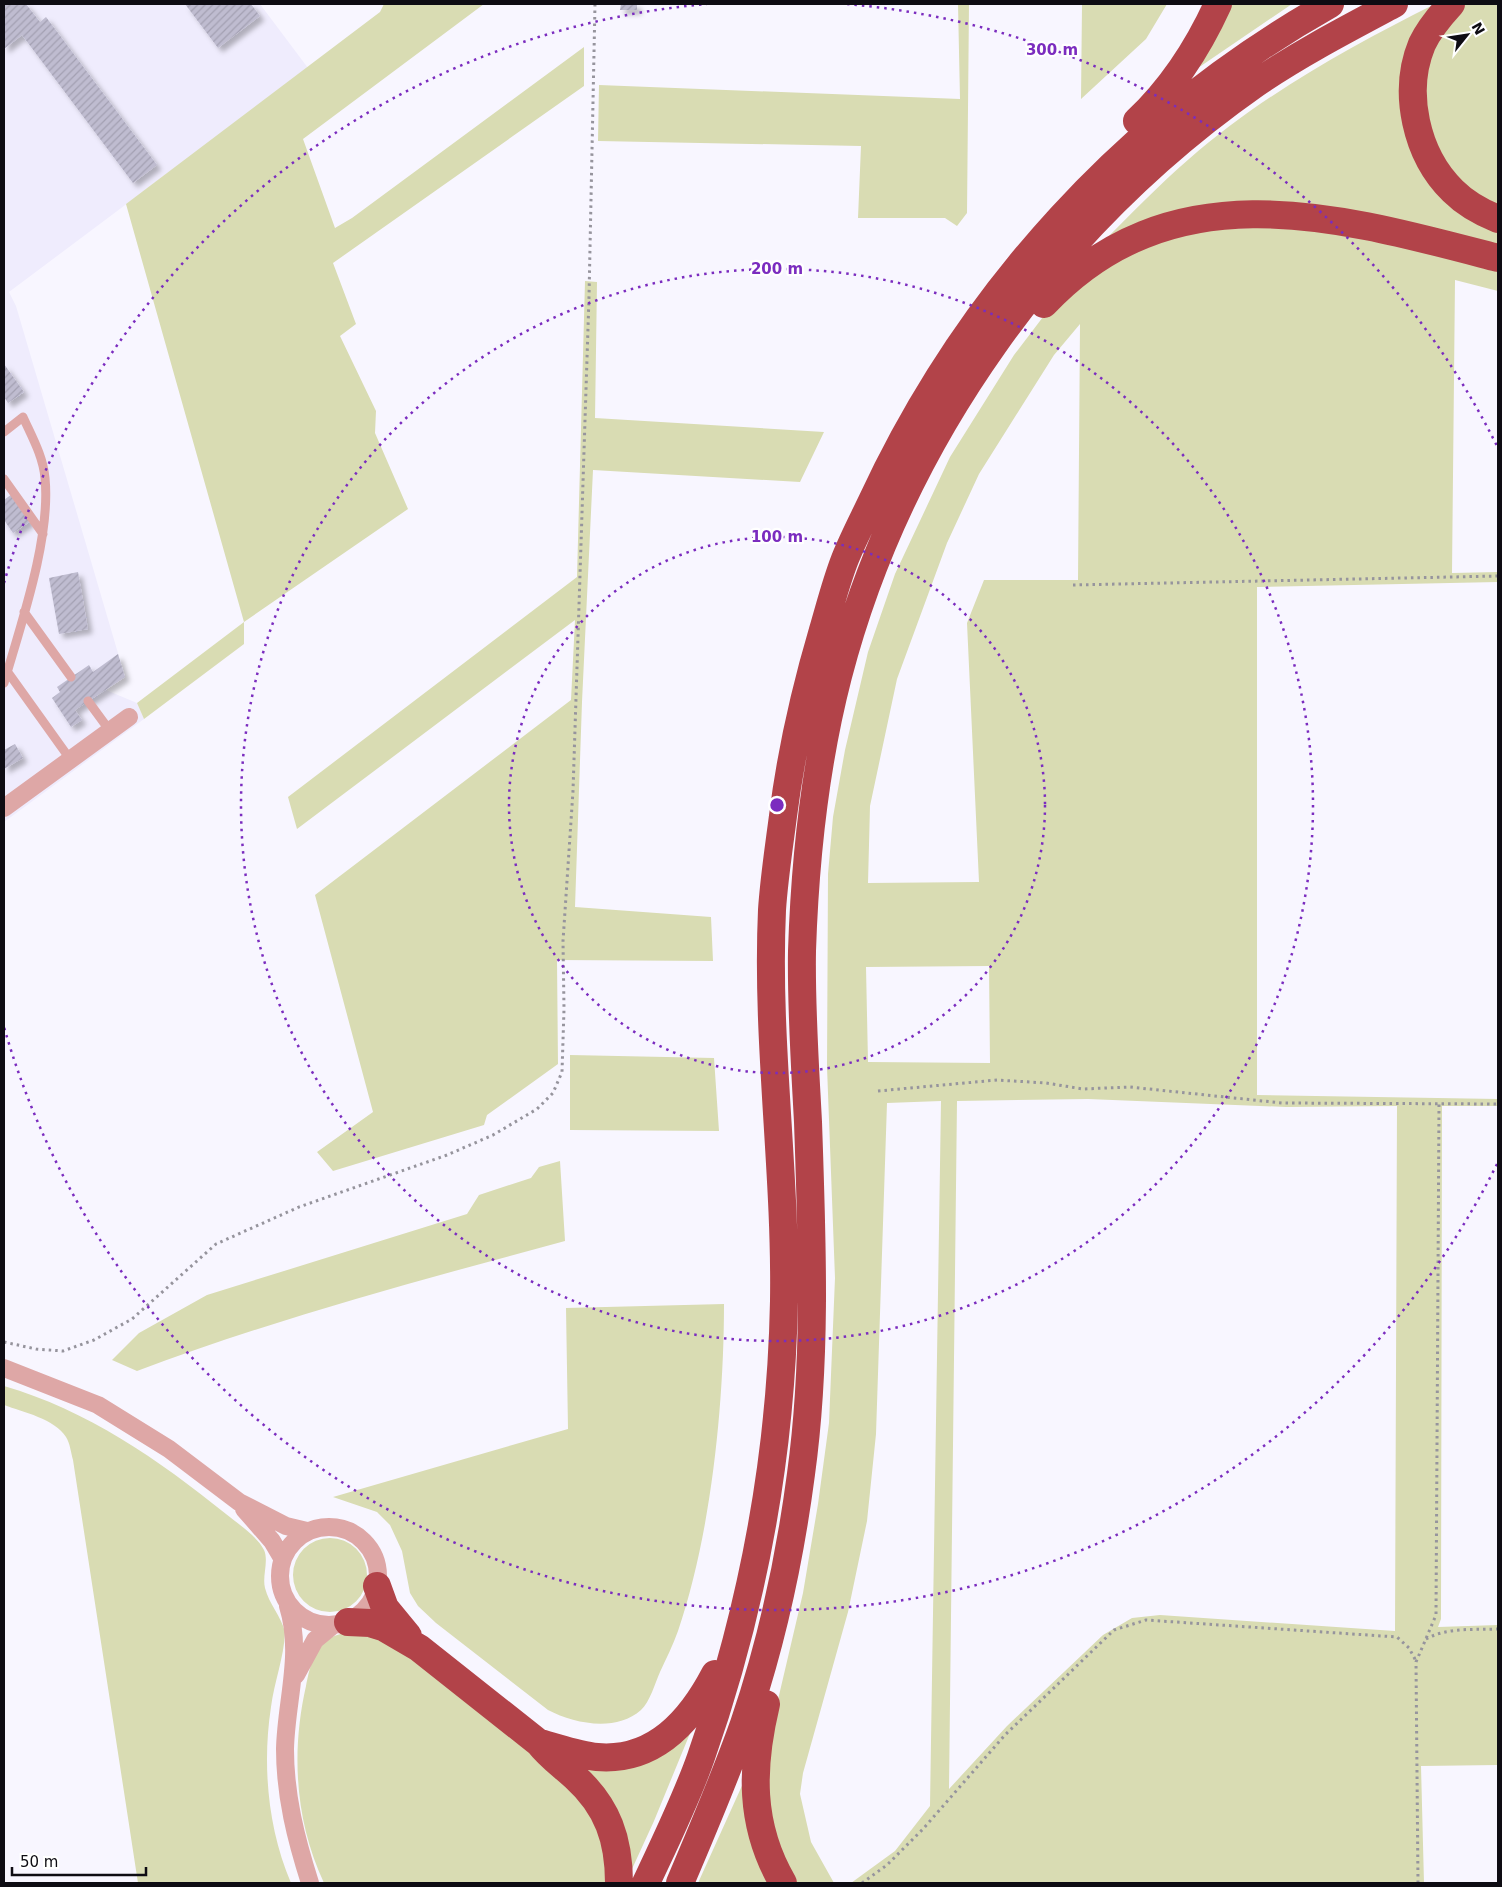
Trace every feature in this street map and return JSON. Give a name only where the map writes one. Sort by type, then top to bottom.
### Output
[{"type":"highway","points":[[1030,252],[1036,228],[1044,214],[1157,102],[1194,51],[1218,4]]},
{"type":"highway","points":[[646,1883],[700,1760],[743,1621],[769,1495],[780,1390],[784,1299],[772,972],[772,908],[789,769],[809,679],[844,560],[887,468],[917,411],[947,363],[995,295],[1030,252],[1124,152],[1193,94],[1237,61],[1330,4]]},
{"type":"highway","points":[[680,1883],[720,1788],[745,1720],[774,1616],[792,1529],[807,1418],[812,1317],[802,956],[811,813],[839,672],[867,586],[905,497],[947,415],[982,361],[1067,252],[1142,176],[1184,138],[1256,84],[1302,54],[1394,4]]},
{"type":"highway","points":[[1451,4],[1432,28],[1422,45],[1416,67],[1414,110],[1418,130],[1426,153],[1437,172],[1453,191],[1468,203],[1498,219]]},
{"type":"highway","points":[[947,415],[978,391],[1021,332],[1062,284],[1106,252],[1137,236],[1162,228],[1192,220],[1248,214],[1316,217],[1375,226],[1498,258]]},
{"type":"highway","points":[[783,1883],[765,1844],[757,1815],[754,1766],[760,1728],[792,1596],[792,1529]]},
{"type":"highway","points":[[378,1586],[381,1599],[391,1617],[419,1648]]},
{"type":"highway","points":[[539,1743],[598,1757],[621,1755],[643,1749],[662,1740],[688,1718],[701,1701],[743,1621]]},
{"type":"highway","points":[[340,1624],[370,1623],[383,1627],[419,1648],[539,1743],[552,1759],[576,1777],[603,1810],[613,1833],[619,1856],[619,1883]]},
{"type":"street","points":[[4,808],[129,717]]},
{"type":"street","points":[[4,1368],[72,1394],[124,1419],[169,1449],[239,1502],[286,1526],[307,1531]]},
{"type":"street","points":[[239,1502],[272,1541],[282,1558]]},
{"type":"street","points":[[293,1682],[315,1640],[361,1613],[372,1601],[378,1586],[378,1570],[374,1555],[365,1542],[352,1532],[338,1527],[322,1526],[307,1531],[288,1547],[282,1558],[279,1574],[281,1590],[294,1624],[293,1682],[288,1707],[285,1748],[287,1792],[296,1839],[310,1883]]},
{"type":"street","points":[[287,1604],[299,1616],[315,1624],[340,1624]]},
{"type":"lane","points":[[4,432],[23,417],[38,450],[45,477],[43,534],[4,683]]},
{"type":"lane","points":[[4,479],[43,534]]},
{"type":"lane","points":[[24,612],[71,677]]},
{"type":"lane","points":[[7,670],[70,759]]},
{"type":"lane","points":[[88,701],[110,731]]},
{"type":"path","points":[[4,1342],[36,1350],[63,1351],[94,1340],[132,1319],[216,1244],[299,1207],[448,1155],[493,1135],[537,1109],[553,1093],[562,1072],[564,1009],[562,941],[574,781],[589,307],[594,4]]},
{"type":"path","points":[[1074,585],[1498,576]]},
{"type":"path","points":[[878,1091],[998,1080],[1046,1083],[1083,1090],[1130,1087],[1282,1103],[1498,1104]]},
{"type":"path","points":[[1418,1883],[1416,1662],[1436,1615],[1439,1104]]},
{"type":"path","points":[[862,1883],[887,1865],[923,1829],[1005,1735],[1114,1630],[1146,1620],[1397,1637],[1409,1648],[1416,1662]]},
{"type":"path","points":[[1426,1640],[1446,1631],[1498,1629]]},
{"type":"shaded area","points":[[4,4],[260,4],[308,68],[9,292],[16,306],[125,677],[106,690],[137,703],[144,719],[4,822]]},
{"type":"green space","points":[[384,4],[484,4],[303,139],[335,228],[352,218],[584,47],[584,86],[333,263],[356,324],[340,336],[376,411],[375,433],[408,509],[244,622],[126,204],[380,12]]},
{"type":"green space","points":[[958,4],[969,4],[967,213],[957,226],[945,218],[858,218],[861,146],[598,141],[599,85],[960,99]]},
{"type":"green space","points":[[994,4],[1167,4],[1146,39],[1081,99],[1082,5]]},
{"type":"green space","points":[[1228,4],[1292,4],[1195,70]]},
{"type":"green space","points":[[1435,4],[1410,135],[1498,228],[1498,248],[1342,210],[1104,241],[1178,169],[1246,114],[1338,55]]},
{"type":"green space","points":[[1465,4],[1498,4],[1498,210],[1466,191],[1437,155],[1422,106],[1429,56],[1458,10]]},
{"type":"green space","points":[[1314,226],[1498,268],[1498,291],[1455,280],[1452,573],[1498,572],[1498,582],[1257,587],[1257,1095],[1498,1099],[1498,1106],[1442,1106],[1441,1619],[1438,1627],[1498,1625],[1498,1765],[1421,1766],[1424,1883],[851,1883],[895,1851],[930,1806],[941,1101],[887,1103],[876,1434],[867,1521],[848,1612],[803,1773],[800,1794],[811,1842],[834,1883],[795,1883],[777,1849],[766,1793],[773,1721],[803,1593],[829,1423],[835,1278],[827,1067],[828,874],[833,817],[845,750],[868,652],[895,574],[950,457],[1014,355],[1046,313],[1121,254],[1189,230]],"holes":[[[1080,324],[1078,580],[984,580],[967,623],[979,882],[868,883],[870,806],[897,679],[947,543],[979,474],[1054,355]],[[989,966],[990,1063],[868,1062],[866,967]],[[1088,1099],[1286,1107],[1397,1106],[1395,1631],[1160,1615],[1132,1618],[1103,1635],[1007,1726],[949,1789],[957,1101]]]},
{"type":"green space","points":[[585,281],[597,282],[595,418],[824,432],[800,482],[593,470],[575,907],[711,917],[713,961],[557,960],[558,1064],[487,1115],[484,1125],[333,1171],[317,1152],[373,1112],[315,895],[571,700],[575,620],[297,829],[288,797],[577,577]]},
{"type":"green space","points":[[244,622],[244,644],[144,719],[137,703]]},
{"type":"green space","points":[[570,1055],[714,1058],[719,1131],[570,1130]]},
{"type":"green space","points":[[560,1161],[565,1241],[403,1285],[296,1317],[137,1371],[112,1360],[139,1333],[207,1295],[467,1214],[479,1195],[531,1178],[539,1167]]},
{"type":"green space","points":[[724,1304],[718,1427],[707,1512],[689,1593],[676,1636],[647,1702],[641,1710],[631,1717],[620,1721],[595,1724],[559,1715],[548,1710],[436,1623],[418,1606],[410,1593],[402,1551],[390,1525],[377,1512],[333,1497],[568,1429],[566,1308]]},
{"type":"green space","points":[[4,1386],[35,1396],[93,1423],[148,1456],[247,1530],[264,1550],[266,1559],[265,1588],[285,1632],[268,1729],[267,1774],[272,1819],[283,1862],[291,1883],[138,1883],[73,1460],[69,1445],[66,1437],[54,1425],[4,1405]]},
{"type":"green space","points":[[323,1538],[337,1538],[351,1544],[361,1554],[367,1568],[367,1582],[361,1596],[351,1606],[337,1612],[323,1612],[309,1606],[299,1596],[293,1582],[293,1568],[299,1554],[309,1544]]},
{"type":"green space","points":[[354,1631],[389,1641],[550,1768],[593,1810],[611,1883],[324,1883],[314,1859],[302,1811],[298,1786],[298,1736],[307,1680],[317,1650],[328,1639],[339,1634]]},
{"type":"green space","points":[[691,1731],[654,1821],[632,1869],[576,1764]]},
{"type":"green space","points":[[745,1779],[772,1883],[698,1883]]},
{"type":"building","points":[[4,4],[26,4],[40,22],[46,17],[157,165],[133,183],[22,35],[4,49]]},
{"type":"building","points":[[185,4],[251,4],[260,16],[218,48]]},
{"type":"building","points":[[621,4],[637,4],[637,10],[620,10]]},
{"type":"building","points":[[4,364],[24,392],[8,403],[4,397]]},
{"type":"building","points":[[12,494],[31,521],[13,533],[4,520],[4,500]]},
{"type":"building","points":[[78,572],[88,629],[59,634],[49,578]]},
{"type":"building","points":[[118,654],[125,677],[75,710],[82,720],[71,727],[52,698],[60,692],[57,687],[89,665],[93,672]]},
{"type":"building","points":[[15,744],[23,758],[4,769],[4,750]]}]
